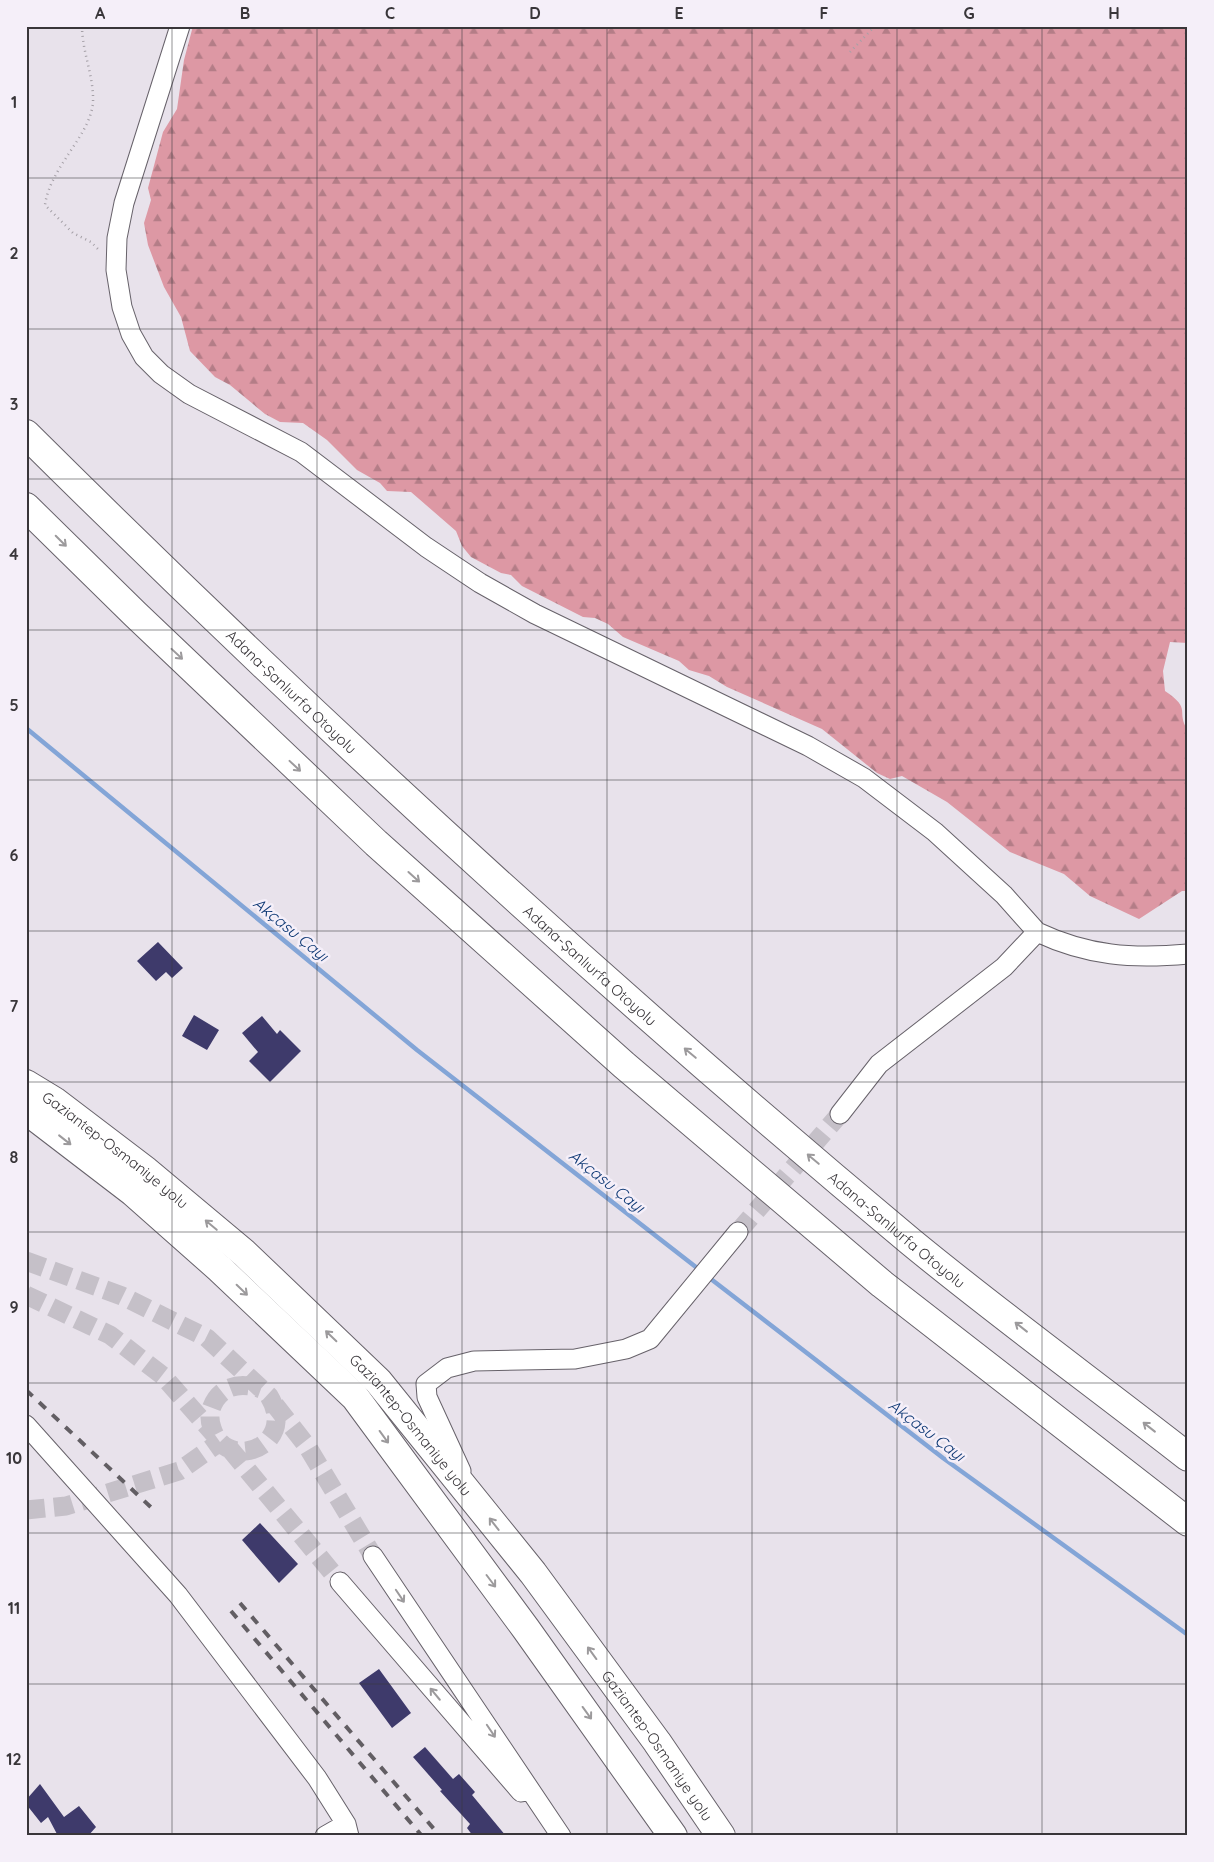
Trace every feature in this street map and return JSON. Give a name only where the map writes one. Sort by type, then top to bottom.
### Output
[{"type":"highway","name":"Adana-Şanlıurfa Otoyolu","points":[[26,434],[171,577],[411,805],[658,1026],[914,1244],[1188,1457]]},
{"type":"highway","points":[[26,507],[135,614],[376,843],[624,1065],[882,1284],[1188,1522]]},
{"type":"highway","name":"Gaziantep-Osmaniye yolu","points":[[26,1084],[54,1101],[146,1171],[244,1252],[378,1381],[472,1495],[657,1742],[721,1836]]},
{"type":"highway","name":"Gaziantep-Osmaniye yolu","points":[[26,1110],[140,1199],[220,1269],[355,1398],[526,1629],[673,1836]]},
{"type":"street","points":[[180,26],[124,203],[117,238],[116,270],[122,307],[131,334],[144,357],[182,389],[301,452],[426,547],[488,587],[535,614],[808,746],[864,778],[935,832],[1004,895],[1037,932],[1064,945],[1116,956],[1149,958],[1188,954]]},
{"type":"street","points":[[840,1114],[879,1064],[1004,968],[1037,932]]},
{"type":"street","points":[[472,1495],[427,1397],[426,1384],[447,1368],[474,1361],[575,1358],[626,1349],[650,1339],[738,1232]]},
{"type":"street","points":[[26,1425],[178,1595],[317,1778],[348,1830],[326,1836]]},
{"type":"street","points":[[373,1556],[560,1836]]},
{"type":"street","points":[[340,1582],[489,1758],[560,1836]]},
{"type":"path","points":[[82,26],[93,102],[86,127],[66,154],[46,193],[44,205],[72,233],[91,242],[116,270]]},
{"type":"path","points":[[850,52],[875,26]]},
{"type":"green space","points":[[193,26],[1188,26],[1188,643],[1170,642],[1163,671],[1165,691],[1179,702],[1184,724],[1188,731],[1188,891],[1182,891],[1139,919],[1090,896],[1064,874],[1010,852],[947,802],[902,776],[890,779],[877,773],[822,729],[727,687],[709,676],[689,670],[679,661],[623,637],[608,624],[595,618],[583,617],[522,586],[511,575],[501,573],[471,557],[462,546],[456,531],[411,492],[387,491],[380,483],[357,470],[327,440],[303,423],[280,422],[265,414],[230,385],[215,377],[190,351],[181,317],[164,287],[148,245],[144,223],[151,200],[148,188],[163,132],[177,109],[184,60]]},
{"type":"building","points":[[158,942],[183,968],[172,978],[166,972],[156,981],[137,961]]},
{"type":"building","points":[[194,1015],[219,1030],[207,1050],[182,1036]]},
{"type":"building","points":[[262,1016],[277,1034],[280,1030],[301,1051],[270,1082],[249,1061],[258,1052],[242,1033]]},
{"type":"building","points":[[260,1523],[298,1564],[279,1583],[242,1540]]},
{"type":"building","points":[[379,1669],[411,1713],[392,1728],[359,1683]]},
{"type":"building","points":[[425,1747],[453,1779],[459,1774],[475,1792],[472,1795],[506,1836],[473,1836],[467,1828],[470,1824],[413,1757]]},
{"type":"building","points":[[40,1784],[64,1817],[79,1806],[96,1827],[88,1836],[58,1836],[48,1817],[41,1823],[26,1804],[26,1800]]},
{"type":"waterway","name":"Akçasu Çayı","points":[[26,728],[417,1050],[701,1271]]},
{"type":"waterway","name":"Akçasu Çayı","points":[[707,1276],[943,1458],[1188,1635]]},
{"type":"tunnel","points":[[738,1232],[840,1114]]},
{"type":"tunnel","points":[[26,1261],[122,1296],[207,1338],[269,1396],[276,1414],[275,1429],[268,1440],[257,1448],[244,1451],[231,1449],[220,1442],[212,1428],[210,1421],[211,1409],[219,1395],[231,1387],[245,1386],[261,1389]]},
{"type":"tunnel","points":[[26,1295],[110,1335],[163,1376],[214,1434]]},
{"type":"tunnel","points":[[275,1405],[307,1446],[373,1556]]},
{"type":"tunnel","points":[[26,1510],[66,1506],[179,1471],[220,1442]]},
{"type":"tunnel","points":[[230,1449],[340,1582]]},
{"type":"railway","points":[[26,1390],[156,1512]]},
{"type":"railway","points":[[240,1603],[440,1836]]},
{"type":"railway","points":[[231,1611],[422,1836]]}]
